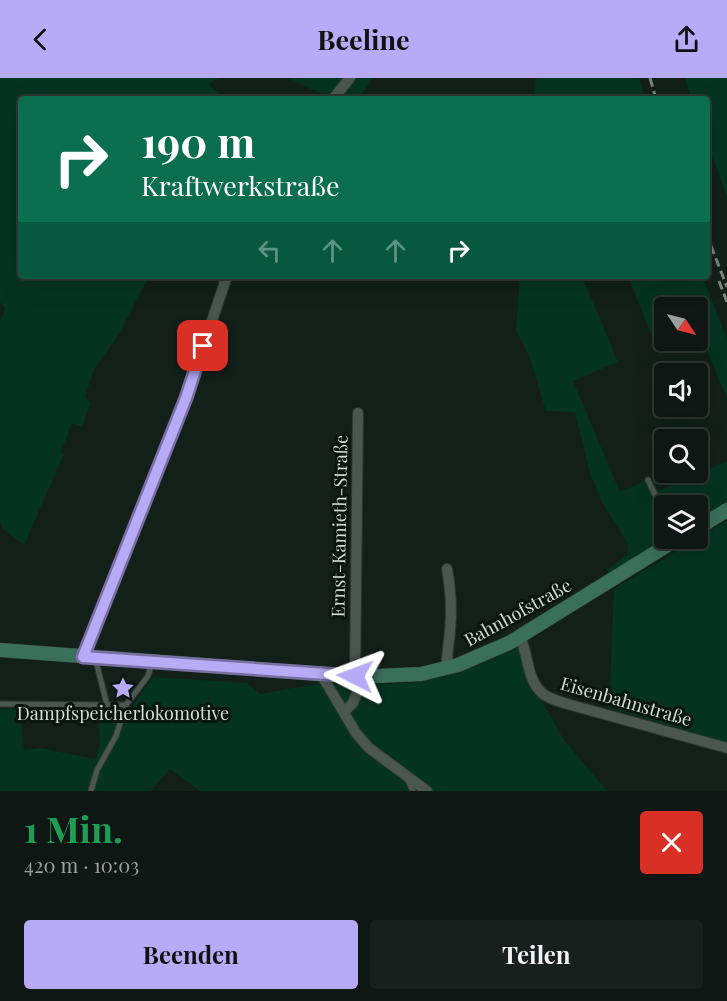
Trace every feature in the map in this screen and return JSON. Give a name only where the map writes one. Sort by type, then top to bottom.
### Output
[{"type":"main road","points":[[708,522],[727,510]]},
{"type":"main road","name":"Bahnhofstraße","points":[[0,650],[321,674],[359,676],[420,674],[447,669],[486,654],[520,637],[661,549]]},
{"type":"street","points":[[335,96],[350,78]]},
{"type":"street","points":[[90,658],[186,398],[226,279]]},
{"type":"street","name":"Ernst-Kamieth-Straße","points":[[358,413],[359,676]]},
{"type":"street","points":[[447,569],[451,614],[447,669]]},
{"type":"street","name":"Eisenbahnstraße","points":[[520,637],[535,684],[548,697],[727,748]]},
{"type":"street","points":[[321,674],[356,733],[369,748],[427,791]]},
{"type":"street","points":[[345,711],[353,703],[359,676]]},
{"type":"lane","points":[[648,480],[655,495]]},
{"type":"lane","points":[[90,658],[97,665],[108,705]]},
{"type":"lane","points":[[91,791],[96,770],[116,736],[126,705],[148,676],[152,662]]},
{"type":"lane","points":[[0,704],[126,705]]},
{"type":"lane","points":[[405,774],[413,791]]},
{"type":"green space","points":[[0,78],[219,78],[208,84],[221,96],[18,96],[18,279],[147,279],[119,334],[93,371],[85,398],[91,402],[82,427],[72,423],[61,452],[64,454],[24,545],[2,528],[0,523],[0,321],[5,309],[0,302]]},
{"type":"green space","points":[[288,78],[373,78],[360,96],[326,96]]},
{"type":"green space","points":[[536,78],[639,78],[644,96],[534,96]]},
{"type":"green space","points":[[685,78],[727,78],[727,197],[710,149],[710,96],[690,96]]},
{"type":"green space","points":[[520,279],[583,279],[618,362],[573,381],[620,492],[652,478],[658,491],[676,483],[708,483],[708,469],[727,461],[727,503],[708,515],[708,495],[654,495],[654,548],[610,575],[607,570],[627,555],[628,544],[603,504],[590,473],[575,412],[546,411],[530,358],[516,330]]},
{"type":"green space","points":[[629,279],[703,279],[727,338],[727,398],[707,351],[708,297],[654,297],[654,341]]},
{"type":"green space","points":[[727,520],[727,743],[609,708],[614,589],[680,549],[708,549],[708,532]]},
{"type":"green space","points":[[518,647],[537,693],[564,740],[607,791],[200,791],[170,769],[151,791],[0,791],[0,709],[19,708],[24,750],[40,748],[95,759],[100,745],[99,718],[125,717],[153,677],[247,683],[261,694],[339,683],[412,683],[460,672]]},
{"type":"railway","points":[[650,78],[655,96]]},
{"type":"railway","points":[[710,243],[727,287]]},
{"type":"railway","points":[[719,281],[727,302]]},
{"type":"place","name":"Dampfspeicherlokomotive","points":[[123,688]]},
{"type":"route","points":[[203,346],[186,398],[83,657],[355,676]]}]
